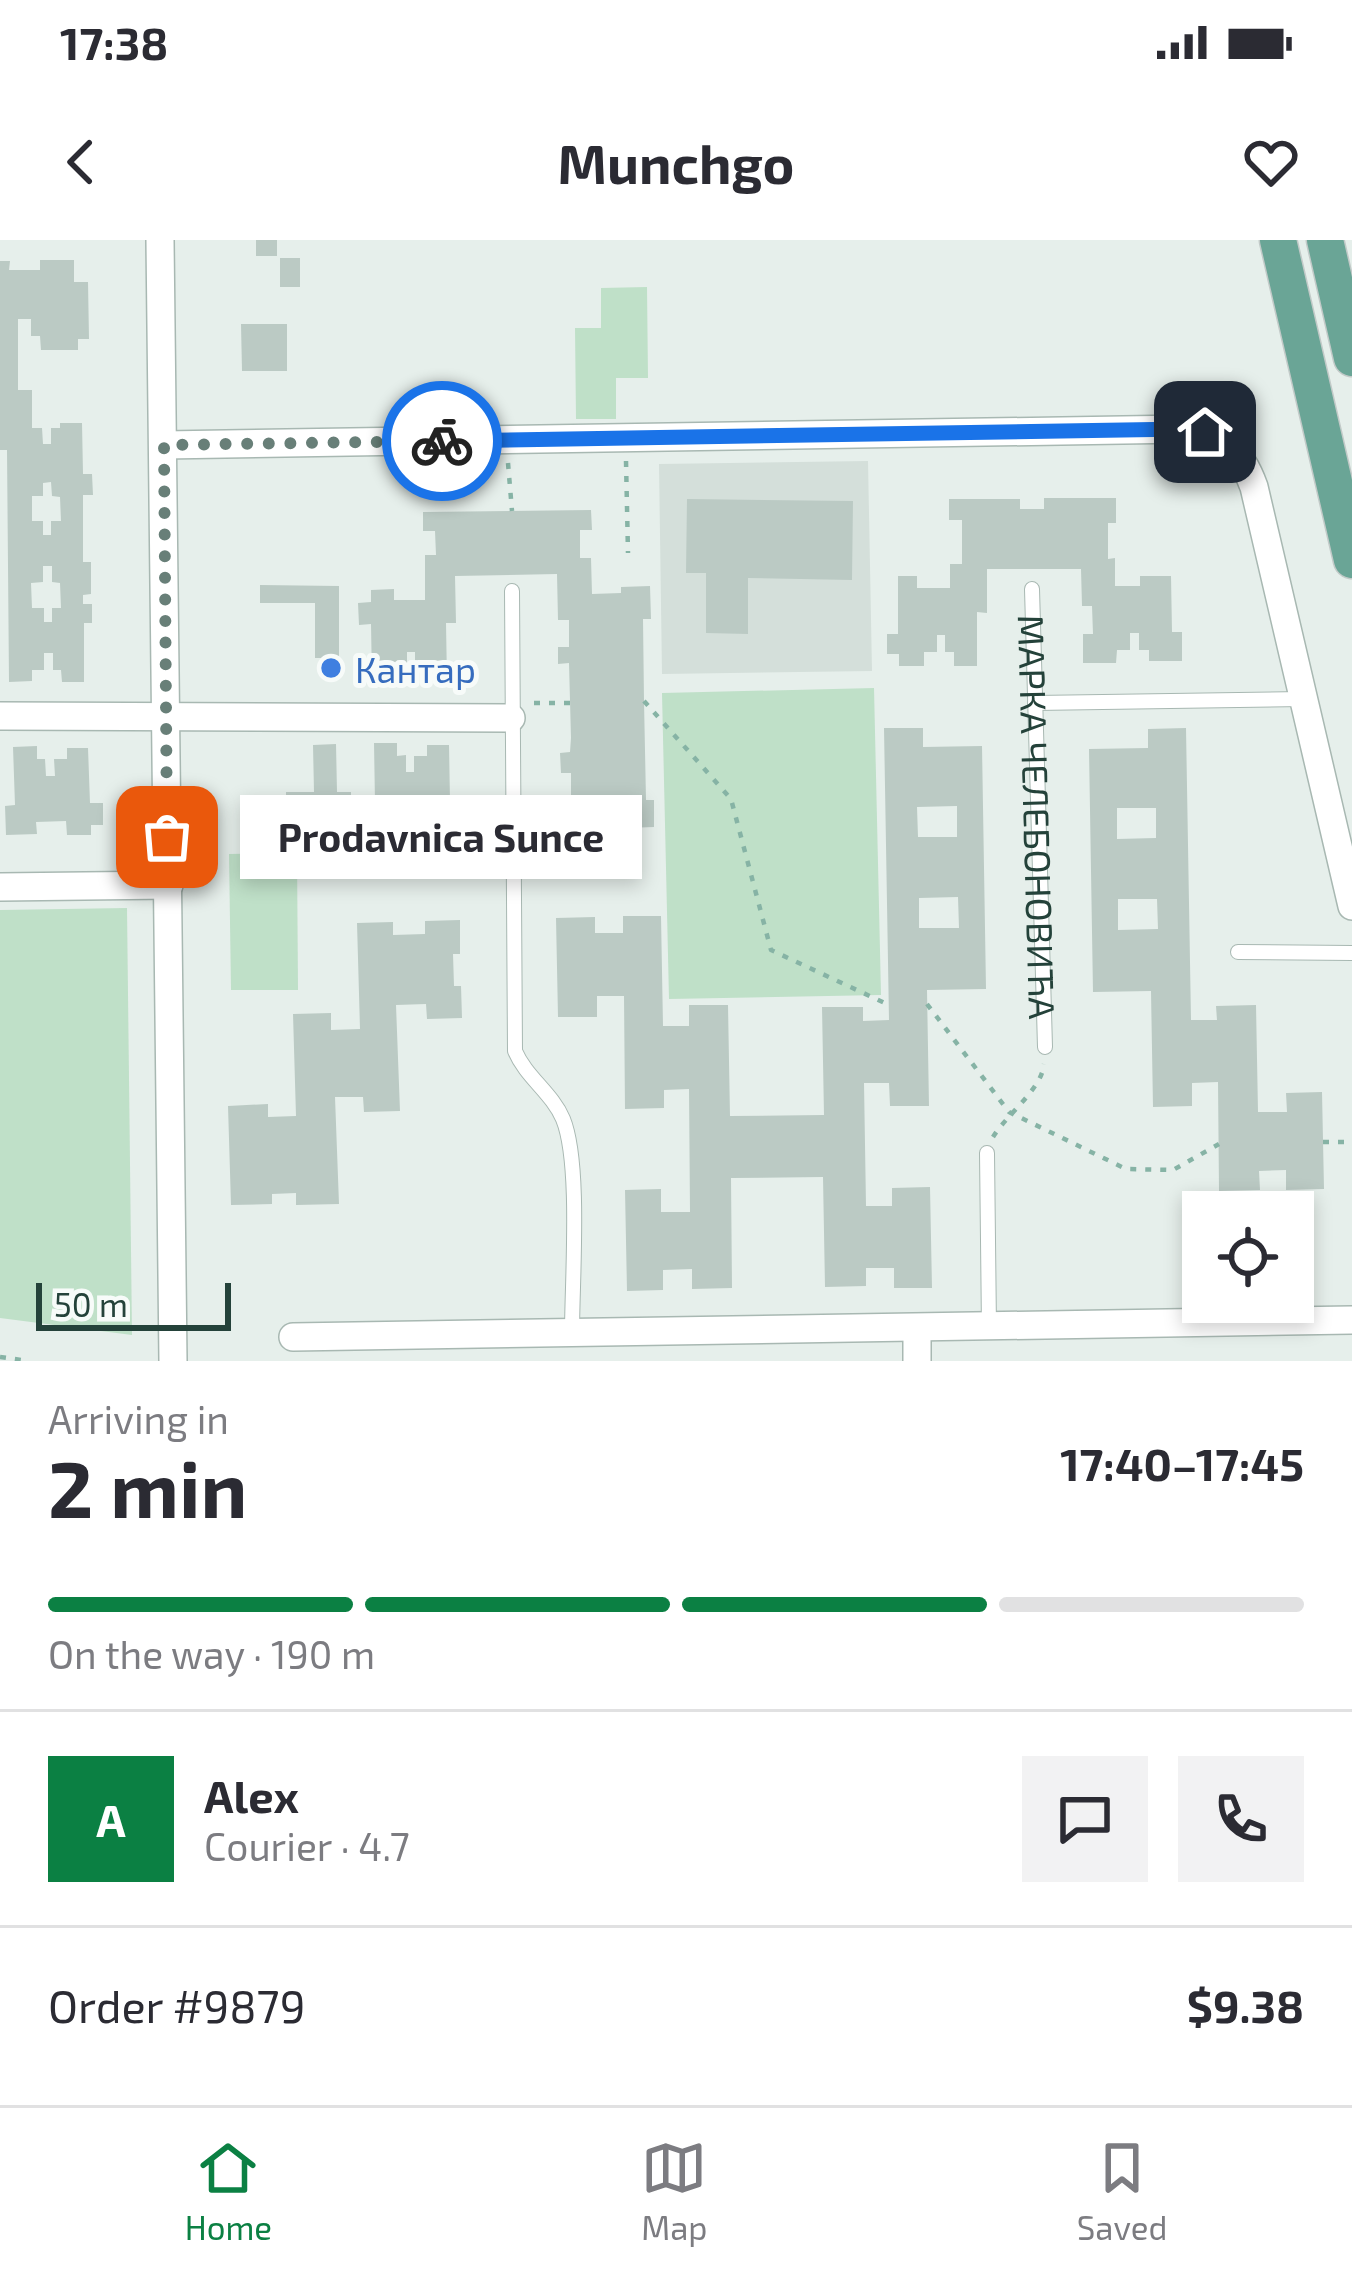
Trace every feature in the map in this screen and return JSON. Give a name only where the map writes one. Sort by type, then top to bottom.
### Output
[{"type":"main road","points":[[1278,240],[1352,560]]},
{"type":"main road","points":[[1325,240],[1352,358]]},
{"type":"street","points":[[160,240],[173,1361]]},
{"type":"street","points":[[164,445],[1205,432],[1236,450],[1250,475],[1352,906]]},
{"type":"street","points":[[0,716],[512,711]]},
{"type":"street","points":[[0,887],[169,885]]},
{"type":"street","points":[[292,1336],[1352,1320]]},
{"type":"street","points":[[917,1329],[917,1361]]},
{"type":"lane","name":"МАРКА ЧЕЛЕБОНОВИЋА","points":[[1032,590],[1045,1047]]},
{"type":"lane","points":[[512,591],[515,1051],[523,1070],[562,1115],[572,1147],[572,1333]]},
{"type":"lane","points":[[1035,703],[1302,699]]},
{"type":"lane","points":[[1238,952],[1352,953]]},
{"type":"lane","points":[[988,1154],[989,1328]]},
{"type":"path","points":[[626,437],[628,553]]},
{"type":"path","points":[[506,440],[512,511]]},
{"type":"path","points":[[644,700],[731,799],[771,950],[889,1005]]},
{"type":"path","points":[[512,711],[570,703]]},
{"type":"path","points":[[927,1004],[1010,1112],[1126,1168],[1173,1170],[1219,1144]]},
{"type":"path","points":[[988,1154],[994,1134],[1043,1074],[1045,1047]]},
{"type":"path","points":[[1323,1142],[1352,1142]]},
{"type":"path","points":[[0,1357],[29,1361]]},
{"type":"shaded area","points":[[868,461],[872,671],[662,674],[659,464]]},
{"type":"green space","points":[[647,287],[648,378],[616,378],[616,419],[576,419],[575,328],[601,328],[601,288]]},
{"type":"green space","points":[[874,688],[881,995],[669,999],[662,693]]},
{"type":"green space","points":[[297,853],[298,990],[231,990],[229,854]]},
{"type":"green space","points":[[127,908],[132,1335],[0,1318],[0,910]]},
{"type":"building","points":[[256,240],[277,240],[277,256],[256,256]]},
{"type":"building","points":[[280,258],[300,258],[300,287],[280,287]]},
{"type":"building","points":[[40,260],[74,260],[74,282],[88,282],[89,339],[78,339],[78,350],[41,350],[40,336],[31,336],[31,319],[18,319],[18,390],[32,390],[32,428],[42,428],[43,444],[51,444],[51,428],[82,423],[83,474],[92,474],[93,495],[83,495],[83,562],[91,562],[91,594],[83,595],[83,604],[92,604],[92,623],[84,623],[84,682],[62,682],[61,670],[53,670],[53,653],[44,653],[44,670],[32,670],[32,681],[9,682],[7,450],[0,450],[0,261],[10,261],[9,270],[40,270]],"holes":[[[51,482],[52,496],[60,497],[61,521],[51,521],[51,535],[43,535],[43,521],[32,521],[32,496],[43,496],[43,483]],[[43,566],[52,566],[52,582],[60,583],[61,608],[52,608],[52,622],[44,622],[44,608],[32,608],[31,583],[43,582]]]},
{"type":"building","points":[[241,324],[287,324],[287,371],[242,371]]},
{"type":"building","points":[[1044,498],[1116,498],[1116,523],[1108,523],[1108,559],[1115,558],[1115,586],[1140,586],[1140,576],[1171,576],[1172,632],[1182,632],[1182,661],[1149,661],[1149,650],[1139,650],[1139,633],[1130,633],[1130,650],[1117,650],[1116,663],[1083,663],[1083,634],[1093,634],[1092,606],[1082,606],[1081,569],[987,569],[987,613],[977,612],[977,666],[954,666],[954,652],[945,652],[945,635],[937,635],[937,652],[924,652],[924,666],[899,666],[899,654],[887,654],[887,634],[898,634],[898,576],[917,576],[917,588],[950,588],[950,564],[962,564],[962,520],[949,520],[949,499],[1020,499],[1020,509],[1044,509]]},
{"type":"building","points":[[687,499],[853,501],[852,580],[748,578],[748,634],[706,633],[706,573],[686,573]]},
{"type":"building","points":[[591,510],[592,530],[580,530],[580,558],[591,558],[592,594],[650,586],[651,619],[643,619],[644,701],[646,800],[654,800],[654,827],[627,828],[627,818],[592,818],[592,830],[561,830],[561,801],[571,801],[571,773],[561,773],[560,753],[570,752],[571,738],[569,663],[558,664],[558,647],[569,647],[569,620],[558,620],[557,574],[455,576],[456,623],[446,623],[447,681],[424,682],[424,669],[415,669],[415,652],[407,652],[407,669],[394,669],[394,680],[372,680],[371,624],[359,625],[358,603],[371,602],[371,590],[394,589],[394,600],[425,600],[425,555],[436,555],[435,531],[423,531],[423,512]]},
{"type":"building","points":[[260,585],[339,586],[339,678],[326,678],[326,658],[315,658],[315,603],[260,603]]},
{"type":"building","points":[[884,728],[923,728],[923,747],[982,746],[986,989],[927,990],[929,1106],[890,1106],[889,1083],[864,1083],[866,1206],[892,1206],[892,1188],[930,1187],[932,1288],[894,1288],[894,1268],[866,1268],[866,1286],[825,1287],[823,1177],[731,1178],[732,1288],[692,1289],[692,1269],[663,1270],[663,1290],[627,1291],[625,1190],[661,1189],[661,1212],[690,1212],[689,1089],[664,1090],[664,1108],[625,1109],[624,996],[597,996],[597,1017],[558,1017],[556,918],[595,917],[595,933],[623,933],[623,916],[661,916],[663,1026],[689,1026],[689,1005],[728,1005],[730,1116],[824,1115],[822,1007],[863,1007],[863,1021],[889,1020]],"holes":[[[957,806],[957,837],[918,837],[917,807]],[[958,897],[959,928],[919,928],[919,898]]]},
{"type":"building","points":[[1186,728],[1191,1020],[1217,1020],[1216,1006],[1256,1005],[1258,1112],[1287,1112],[1286,1093],[1322,1092],[1324,1189],[1286,1190],[1286,1170],[1259,1171],[1260,1190],[1219,1191],[1218,1082],[1192,1083],[1192,1106],[1153,1107],[1151,991],[1093,992],[1089,749],[1148,748],[1148,729]],"holes":[[[1117,808],[1156,808],[1156,838],[1117,839]],[[1118,899],[1157,899],[1158,929],[1118,930]]]},
{"type":"building","points":[[374,743],[397,743],[397,756],[406,755],[406,772],[414,772],[414,756],[427,756],[427,745],[449,745],[450,801],[462,801],[463,822],[449,823],[450,832],[425,832],[425,818],[396,818],[396,830],[365,831],[365,802],[375,802]]},
{"type":"building","points":[[336,744],[337,792],[351,792],[351,842],[286,842],[286,792],[314,792],[313,745]]},
{"type":"building","points":[[37,746],[37,759],[45,759],[46,776],[55,776],[54,759],[67,759],[67,748],[88,748],[90,803],[103,803],[103,825],[91,825],[91,835],[67,835],[66,821],[36,822],[37,834],[6,835],[5,806],[15,805],[13,747]]},
{"type":"building","points":[[460,920],[460,954],[453,954],[462,1018],[427,1019],[426,1004],[396,1005],[400,1111],[364,1112],[363,1097],[335,1097],[339,1204],[296,1205],[296,1193],[272,1194],[272,1204],[231,1205],[228,1106],[268,1104],[268,1117],[296,1116],[293,1014],[331,1013],[331,1030],[360,1029],[357,923],[393,922],[393,935],[425,934],[425,921]]},
{"type":"way so far","points":[[167,837],[164,445],[442,441]]},
{"type":"place","name":"Кантар","points":[[331,668]]},
{"type":"place","name":"Prodavnica Sunce","points":[[167,837]]},
{"type":"route","points":[[442,441],[1205,432]]}]
